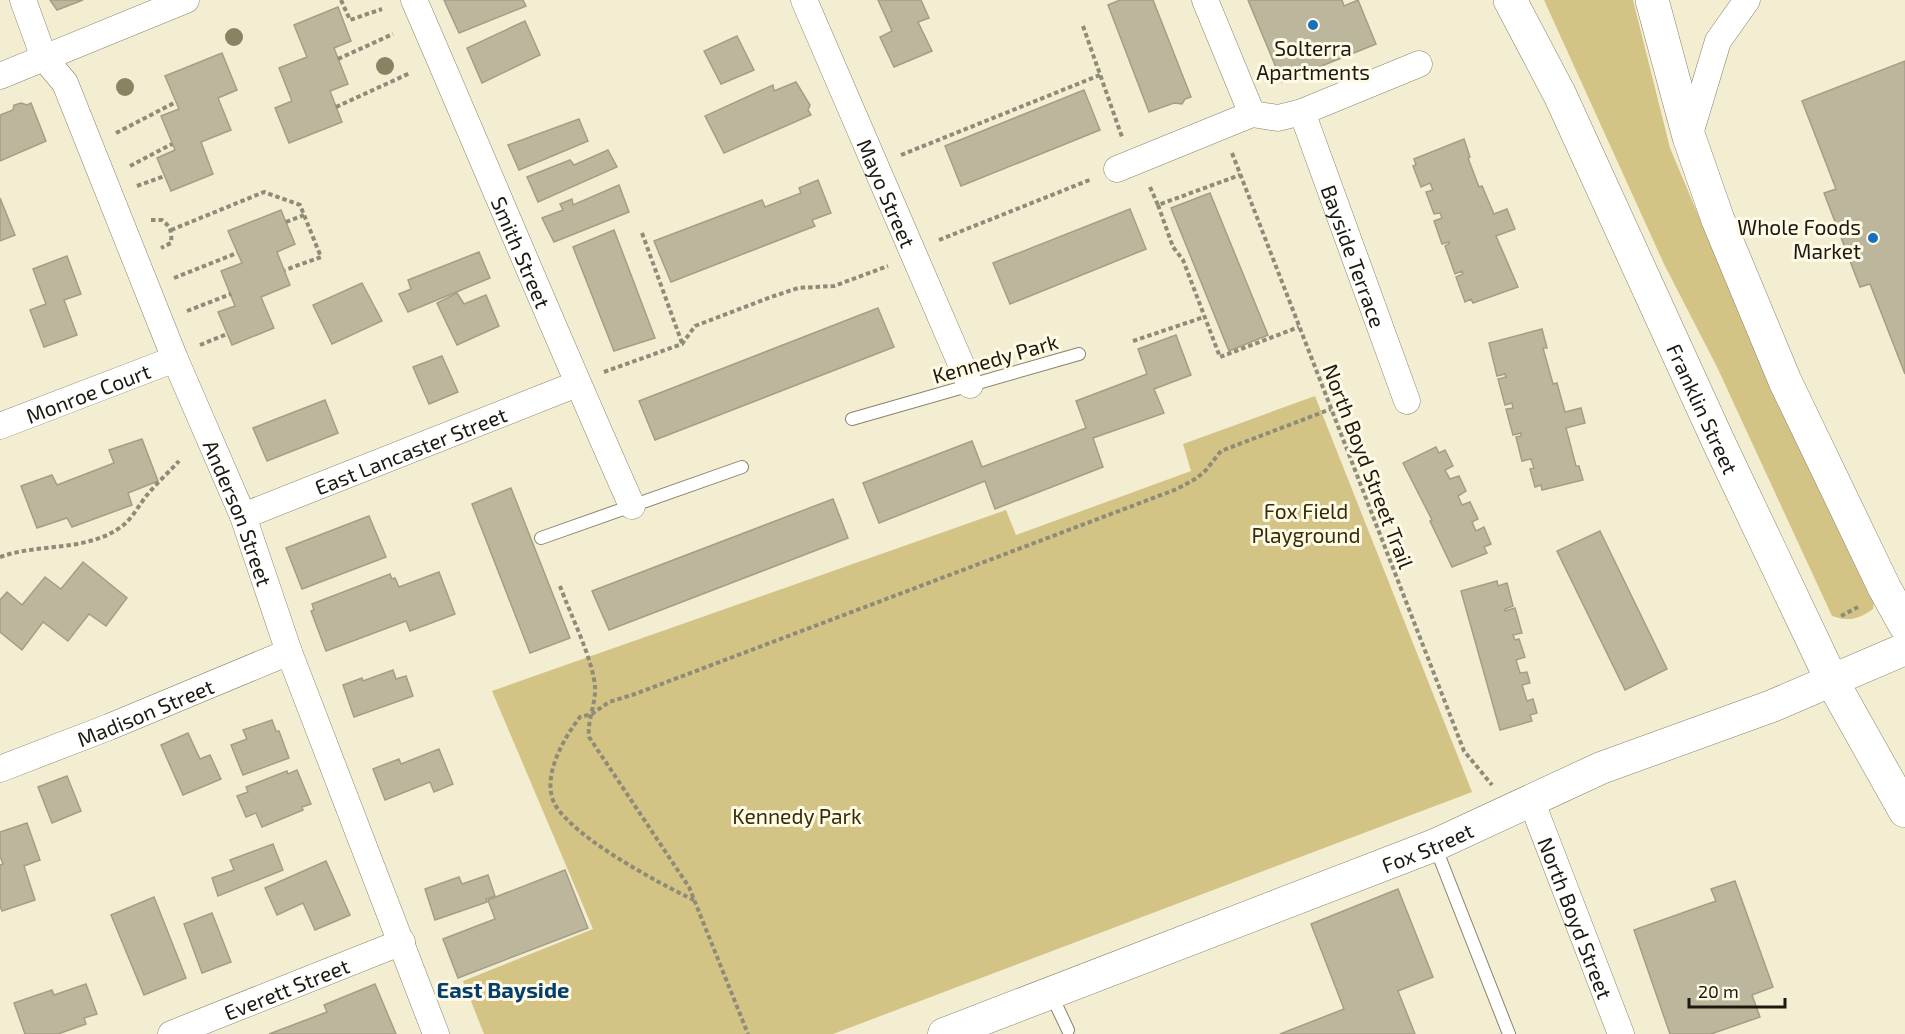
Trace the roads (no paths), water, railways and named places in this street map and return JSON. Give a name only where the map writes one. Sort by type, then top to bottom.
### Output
[{"type":"main road","name":"Franklin Street","points":[[1510,0],[1560,95],[1719,443],[1832,681],[1905,811]]},
{"type":"main road","points":[[1652,0],[1689,137],[1718,220],[1785,381],[1885,589],[1905,625]]},
{"type":"street","name":"Anderson Street","points":[[22,0],[44,58],[65,83],[175,358],[243,516],[289,652],[436,1034]]},
{"type":"street","points":[[0,76],[186,0]]},
{"type":"street","name":"Smith Street","points":[[414,0],[490,174],[588,379],[632,506]]},
{"type":"street","name":"Mayo Street","points":[[804,0],[970,385]]},
{"type":"street","points":[[1205,0],[1252,114]]},
{"type":"street","points":[[1689,137],[1718,41],[1747,0]]},
{"type":"street","points":[[1117,169],[1252,114],[1278,118],[1302,112],[1419,63]]},
{"type":"street","name":"Bayside Terrace","points":[[1302,112],[1407,401]]},
{"type":"street","name":"Monroe Court","points":[[0,426],[175,358]]},
{"type":"street","name":"East Lancaster Street","points":[[243,516],[588,379]]},
{"type":"street","name":"Fox Street","points":[[948,1033],[1435,845],[1601,768],[1772,706],[1905,650]]},
{"type":"street","name":"Madison Street","points":[[0,769],[109,727],[289,652]]},
{"type":"street","name":"North Boyd Street","points":[[1531,800],[1621,1034]]},
{"type":"street","name":"Everett Street","points":[[171,1034],[402,942]]},
{"type":"lane","name":"Kennedy Park","points":[[852,418],[1079,354]]},
{"type":"lane","points":[[541,538],[742,466]]},
{"type":"lane","points":[[1435,845],[1509,1034]]},
{"type":"lane","points":[[1051,993],[1068,1030]]},
{"type":"place","name":"Solterra Apartments","points":[[1313,25]]},
{"type":"place","name":"Whole Foods Market","points":[[1873,238]]},
{"type":"district","name":"East Bayside","points":[[503,989]]},
{"type":"park label","name":"Fox Field Playground","points":[[1306,522]]}]
